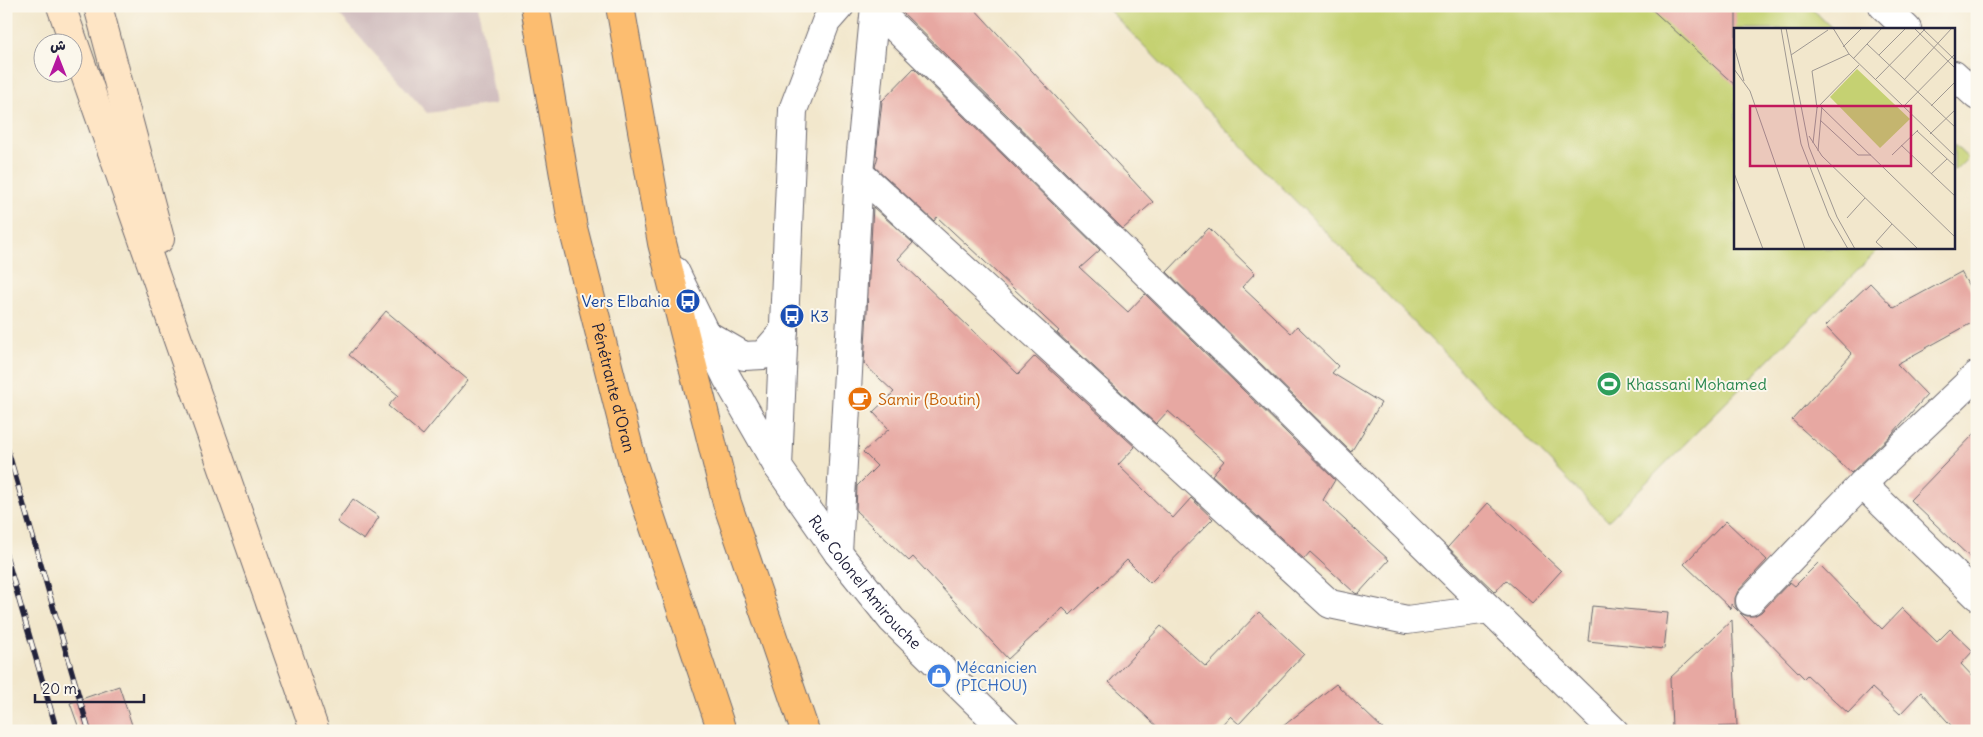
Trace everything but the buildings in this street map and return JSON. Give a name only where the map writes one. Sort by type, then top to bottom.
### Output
[{"type":"highway","name":"Pénétrante d'Oran","points":[[535,6],[573,228],[632,464],[722,731]]},
{"type":"highway","points":[[620,6],[662,243],[726,503],[805,731]]},
{"type":"main road","points":[[62,6],[315,731]]},
{"type":"main road","points":[[98,6],[214,444]]},
{"type":"street","points":[[838,553],[859,173],[874,6]]},
{"type":"street","points":[[874,6],[1614,731]]},
{"type":"street","points":[[778,467],[793,110],[830,12]]},
{"type":"street","points":[[1956,77],[1977,96]]},
{"type":"street","points":[[859,173],[1330,604],[1407,620],[1489,609]]},
{"type":"street","name":"Rue Colonel Amirouche","points":[[662,243],[727,378],[778,467],[838,553],[892,620],[1006,731]]},
{"type":"street","points":[[706,334],[744,356],[763,355],[784,331]]},
{"type":"street","points":[[1750,601],[1862,484],[1977,375]]},
{"type":"street","points":[[1862,484],[1977,596]]},
{"type":"shaded area","points":[[332,6],[478,6],[495,104],[427,113]]},
{"type":"green space","name":"Khassani Mohamed","points":[[1105,6],[1809,6],[1832,28],[1734,28],[1734,249],[1879,249],[1608,521]]},
{"type":"green space","points":[[1956,147],[1968,158],[1956,170]]},
{"type":"railway","points":[[6,444],[89,731]]},
{"type":"railway","points":[[6,555],[57,731]]},
{"type":"place","name":"Vers Elbahia","points":[[688,301]]},
{"type":"place","name":"K3","points":[[792,316]]},
{"type":"place","name":"Khassani Mohamed","points":[[1609,384]]},
{"type":"place","name":"Samir (Boutin)","points":[[860,399]]},
{"type":"place","name":"Mécanicien (PICHOU)","points":[[939,676]]}]
